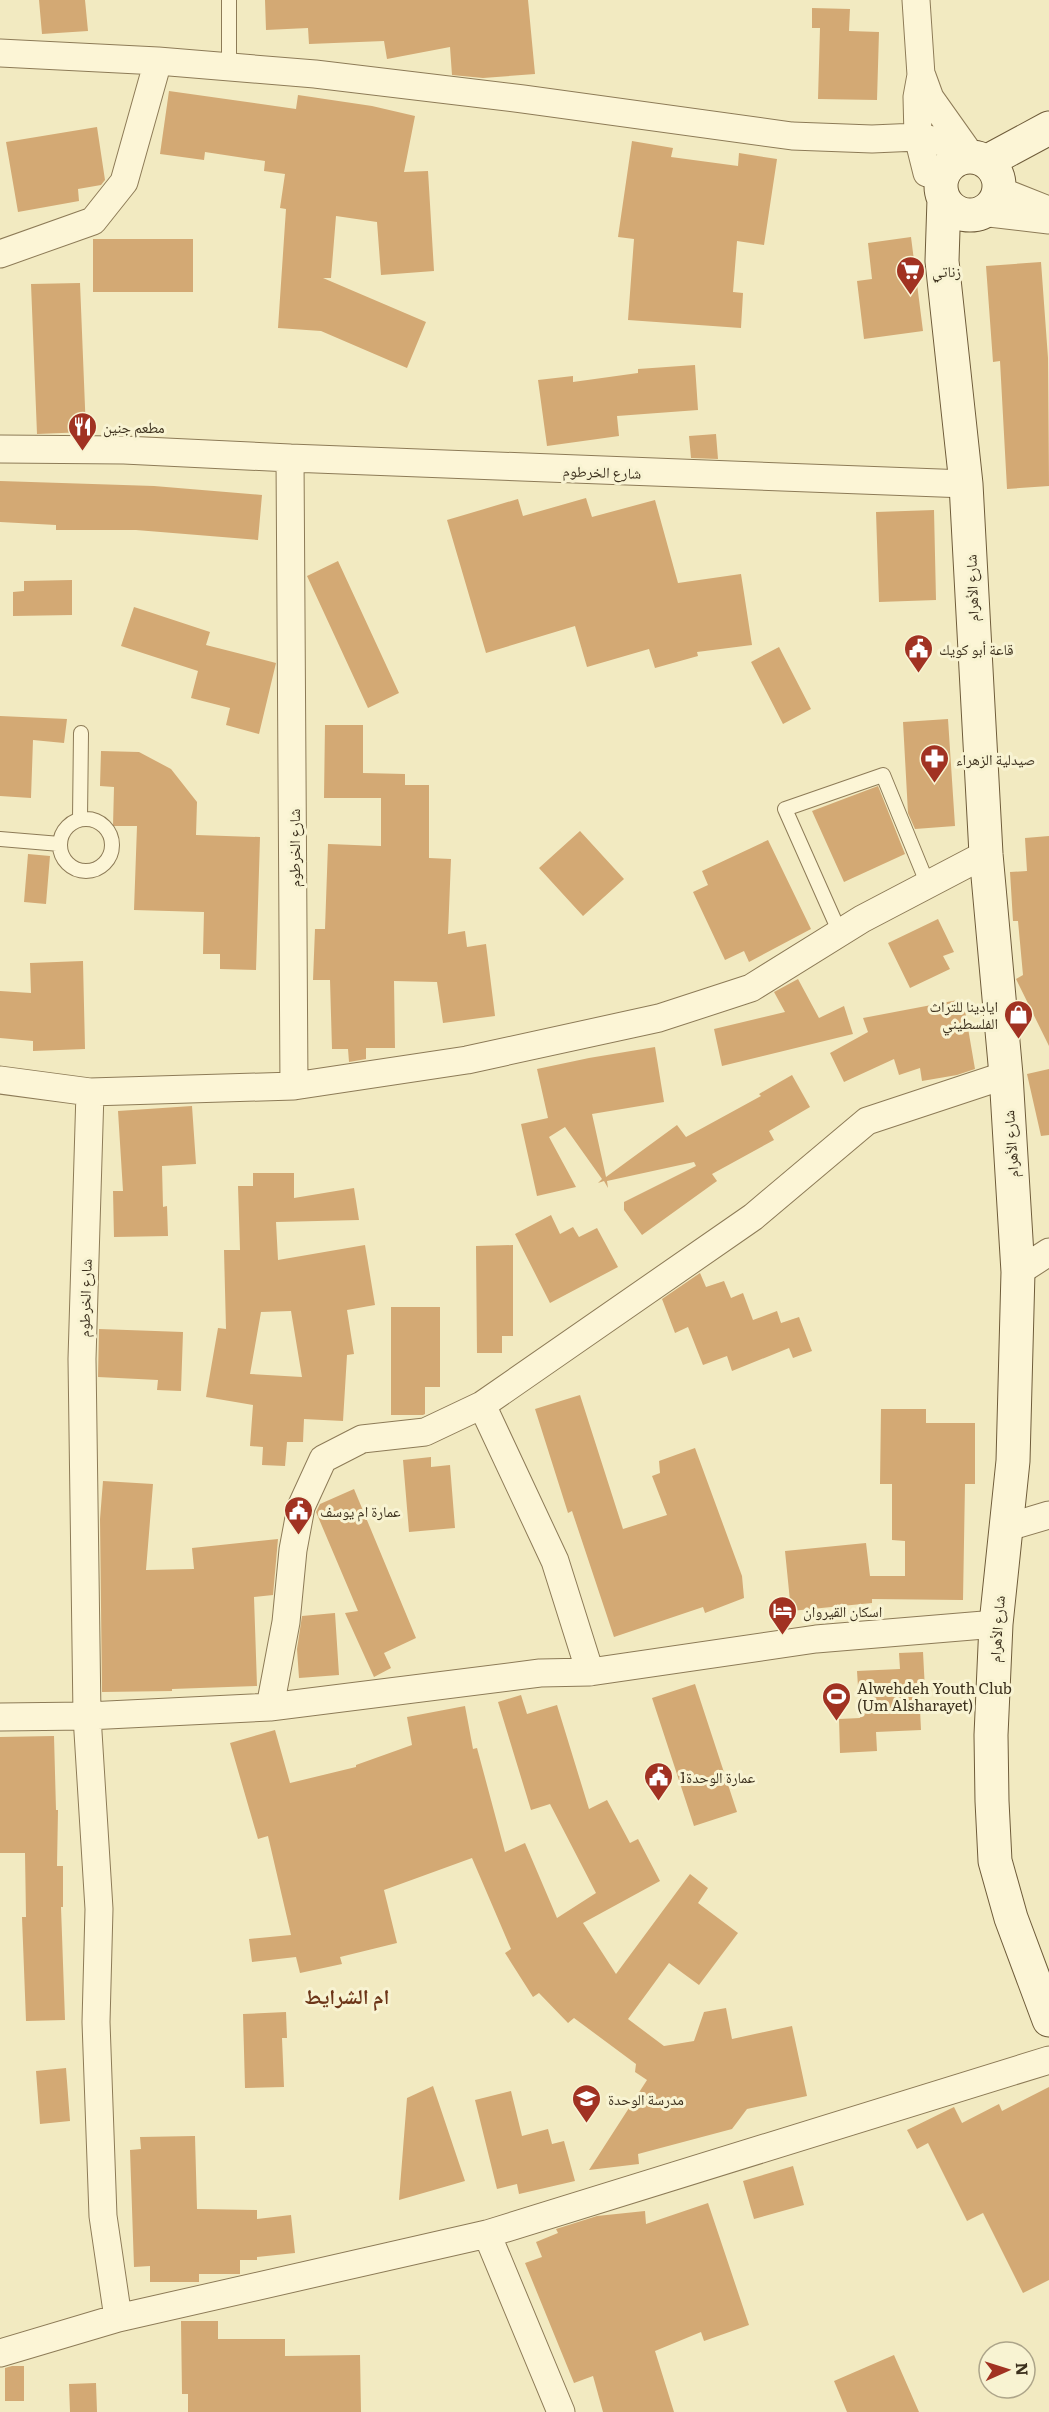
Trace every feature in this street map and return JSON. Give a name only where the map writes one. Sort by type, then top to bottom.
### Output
[{"type":"street","points":[[916,0],[921,75],[917,97],[918,137],[968,186],[1049,210]]},
{"type":"street","points":[[0,53],[158,61],[315,74],[479,93],[792,136],[872,139],[918,137],[942,142],[968,186]]},
{"type":"street","points":[[0,254],[93,221],[124,182],[158,61]]},
{"type":"street","points":[[921,75],[968,186]]},
{"type":"street","points":[[968,186],[1049,128]]},
{"type":"street","points":[[872,139],[968,186],[1049,220]]},
{"type":"street","points":[[968,186],[1049,147]]},
{"type":"street","name":"شارع الأهرام","points":[[968,186],[942,261],[966,484],[986,854],[1006,1075],[1018,1272],[1013,1461],[996,1624],[991,1736],[992,1801],[995,1861],[1011,1918],[1049,2020]]},
{"type":"street","points":[[0,449],[124,450],[290,458]]},
{"type":"street","name":"شارع الخرطوم","points":[[294,1086],[290,458],[966,484]]},
{"type":"street","points":[[0,1080],[90,1092],[294,1086],[467,1060],[658,1018],[751,988],[840,933],[986,854]]},
{"type":"street","points":[[270,1707],[286,1622],[293,1550],[301,1507],[323,1459],[362,1439],[425,1432],[482,1405],[753,1217],[867,1121],[1006,1075]]},
{"type":"street","name":"شارع الخرطوم","points":[[90,1092],[82,1359],[87,1716],[99,1909],[96,2022],[104,2216],[118,2318]]},
{"type":"street","points":[[1018,1272],[1049,1252]]},
{"type":"street","points":[[482,1405],[555,1561],[590,1672]]},
{"type":"street","points":[[1005,1528],[1049,1515]]},
{"type":"street","points":[[0,1717],[87,1716],[270,1707],[540,1672],[590,1672],[816,1639],[996,1624]]},
{"type":"street","points":[[0,2353],[118,2318],[487,2234],[1049,2060]]},
{"type":"street","points":[[487,2234],[561,2412]]},
{"type":"lane","points":[[229,0],[229,67]]},
{"type":"lane","points":[[80,819],[81,733]]},
{"type":"lane","points":[[840,933],[785,809],[883,775],[928,885]]},
{"type":"lane","points":[[80,819],[97,821],[104,826],[112,841],[109,858],[96,869],[79,870],[65,861],[60,844],[65,828],[80,819]]},
{"type":"lane","points":[[0,839],[60,844]]},
{"type":"building","points":[[39,0],[85,0],[88,31],[42,34]]},
{"type":"building","points":[[265,0],[528,0],[535,74],[483,78],[452,75],[450,47],[387,59],[384,41],[309,44],[308,28],[266,30]]},
{"type":"building","points":[[812,8],[850,9],[849,31],[879,32],[877,100],[818,99],[820,28],[812,28]]},
{"type":"building","points":[[169,91],[296,109],[298,95],[372,106],[415,116],[404,172],[428,171],[434,271],[381,275],[377,222],[336,216],[331,278],[323,278],[426,322],[407,368],[321,331],[278,328],[286,209],[280,208],[285,174],[264,171],[265,161],[205,152],[204,160],[160,154]]},
{"type":"building","points":[[97,127],[105,180],[101,185],[78,189],[79,201],[18,212],[6,142]]},
{"type":"building","points":[[632,141],[673,148],[671,157],[738,166],[739,153],[777,159],[764,245],[737,241],[733,292],[743,293],[741,328],[628,320],[634,239],[618,237]]},
{"type":"building","points":[[911,237],[923,331],[864,339],[857,281],[872,279],[868,243]]},
{"type":"building","points":[[93,239],[193,239],[193,292],[93,292]]},
{"type":"building","points":[[1041,262],[1048,358],[1049,486],[1007,489],[1000,361],[993,362],[986,266]]},
{"type":"building","points":[[80,283],[86,432],[37,434],[31,284]]},
{"type":"building","points":[[695,365],[698,410],[617,416],[619,436],[547,446],[538,380],[573,376],[573,382],[638,373],[638,369]]},
{"type":"building","points":[[716,434],[718,459],[691,458],[689,436]]},
{"type":"building","points":[[0,481],[154,486],[262,495],[258,540],[136,530],[56,530],[56,525],[0,522]]},
{"type":"building","points":[[586,498],[592,517],[655,500],[678,583],[741,574],[752,645],[697,652],[698,656],[655,668],[649,649],[587,667],[575,626],[486,653],[447,520],[518,499],[523,516]]},
{"type":"building","points":[[934,510],[936,600],[879,602],[876,512]]},
{"type":"building","points":[[338,561],[399,693],[368,708],[307,576]]},
{"type":"building","points":[[72,580],[72,615],[13,616],[13,592],[24,591],[24,581]]},
{"type":"building","points":[[134,607],[210,632],[206,645],[276,663],[259,734],[226,725],[230,708],[191,698],[198,671],[121,646]]},
{"type":"building","points":[[779,647],[811,709],[783,724],[751,662]]},
{"type":"building","points":[[0,716],[67,719],[64,743],[33,740],[31,798],[0,796]]},
{"type":"building","points":[[948,719],[955,826],[915,829],[908,813],[903,722]]},
{"type":"building","points":[[325,725],[363,725],[363,773],[405,774],[405,785],[429,785],[429,858],[451,859],[448,934],[465,931],[467,947],[486,944],[495,1016],[443,1023],[437,982],[394,981],[395,1048],[366,1048],[366,1059],[349,1062],[348,1049],[332,1049],[330,980],[313,980],[315,929],[325,929],[328,844],[381,846],[381,798],[324,798]]},
{"type":"building","points":[[101,751],[139,752],[171,769],[197,802],[196,835],[260,837],[256,970],[220,969],[220,954],[203,954],[204,912],[134,910],[137,826],[113,826],[114,787],[100,786]]},
{"type":"building","points":[[878,786],[905,854],[844,882],[812,811]]},
{"type":"building","points":[[580,831],[624,879],[583,916],[539,868]]},
{"type":"building","points":[[1049,836],[1049,1046],[1016,979],[1023,975],[1018,921],[1013,921],[1010,872],[1027,871],[1025,838]]},
{"type":"building","points":[[768,840],[811,929],[749,962],[744,951],[725,960],[693,892],[708,885],[702,871]]},
{"type":"building","points":[[28,854],[50,856],[46,904],[24,902]]},
{"type":"building","points":[[938,919],[954,952],[943,956],[950,969],[910,988],[888,943]]},
{"type":"building","points":[[83,961],[85,1049],[33,1051],[33,1041],[0,1038],[0,991],[31,993],[30,963]]},
{"type":"building","points":[[798,979],[819,1018],[844,1006],[853,1034],[722,1066],[714,1029],[785,1012],[774,992]]},
{"type":"building","points":[[963,999],[975,1069],[957,1075],[922,1081],[920,1068],[899,1075],[894,1059],[844,1082],[830,1053],[868,1032],[863,1018]]},
{"type":"building","points":[[655,1047],[664,1102],[592,1114],[606,1177],[677,1125],[686,1137],[761,1096],[759,1094],[792,1075],[810,1107],[769,1131],[774,1140],[712,1174],[717,1181],[642,1235],[624,1210],[624,1202],[696,1166],[694,1162],[607,1181],[608,1188],[604,1181],[598,1183],[602,1179],[565,1127],[549,1137],[576,1187],[537,1196],[521,1124],[548,1118],[537,1069]]},
{"type":"building","points":[[1049,1069],[1049,1135],[1041,1136],[1027,1074]]},
{"type":"building","points":[[192,1106],[196,1164],[162,1166],[163,1207],[167,1206],[168,1236],[114,1237],[113,1191],[123,1191],[118,1111]]},
{"type":"building","points":[[253,1173],[294,1173],[294,1198],[354,1188],[359,1220],[276,1222],[278,1260],[365,1245],[375,1305],[347,1310],[354,1354],[347,1355],[343,1421],[304,1419],[303,1442],[287,1442],[285,1466],[262,1465],[263,1447],[250,1446],[253,1405],[206,1397],[218,1328],[226,1329],[224,1250],[240,1250],[238,1186],[253,1186]],"holes":[[[291,1311],[302,1377],[250,1374],[261,1312]]]},
{"type":"building","points":[[551,1215],[560,1234],[573,1227],[579,1237],[597,1228],[618,1267],[550,1303],[515,1234]]},
{"type":"building","points":[[513,1245],[513,1336],[502,1336],[502,1353],[477,1353],[476,1246]]},
{"type":"building","points":[[700,1273],[706,1287],[724,1281],[731,1298],[743,1293],[753,1320],[777,1311],[781,1323],[799,1317],[812,1351],[793,1358],[789,1348],[732,1371],[727,1356],[703,1365],[688,1327],[675,1333],[662,1299]]},
{"type":"building","points":[[391,1307],[440,1307],[440,1387],[425,1387],[425,1414],[423,1415],[391,1415]]},
{"type":"building","points":[[99,1329],[183,1332],[181,1391],[157,1390],[158,1380],[98,1377]]},
{"type":"building","points":[[580,1395],[623,1529],[667,1515],[652,1476],[660,1473],[659,1461],[695,1448],[742,1576],[744,1598],[705,1613],[703,1607],[614,1637],[572,1511],[568,1513],[535,1409]]},
{"type":"building","points":[[881,1409],[926,1409],[926,1423],[975,1423],[975,1484],[965,1484],[963,1600],[872,1599],[872,1603],[791,1611],[785,1551],[866,1543],[870,1576],[905,1576],[905,1541],[892,1540],[892,1484],[880,1484]]},
{"type":"building","points":[[431,1457],[431,1467],[450,1465],[455,1528],[409,1532],[403,1460]]},
{"type":"building","points":[[103,1481],[153,1484],[146,1570],[194,1569],[192,1548],[278,1539],[273,1595],[254,1597],[257,1686],[102,1692],[100,1519]]},
{"type":"building","points":[[354,1489],[416,1638],[384,1653],[391,1668],[374,1677],[345,1613],[358,1611],[316,1512],[320,1504]]},
{"type":"building","points":[[335,1613],[339,1675],[299,1678],[297,1649],[302,1616]]},
{"type":"building","points":[[923,1652],[925,1690],[919,1690],[921,1730],[876,1732],[877,1751],[840,1753],[839,1719],[860,1718],[857,1671],[900,1669],[899,1653]]},
{"type":"building","points":[[695,1684],[737,1812],[694,1826],[652,1698]]},
{"type":"building","points":[[521,1695],[527,1714],[557,1705],[589,1809],[607,1800],[630,1843],[638,1839],[660,1881],[583,1923],[616,1974],[690,1874],[708,1888],[698,1903],[738,1933],[699,1985],[669,1963],[628,2019],[664,2046],[694,2041],[704,2012],[726,2008],[732,2039],[792,2026],[807,2096],[747,2109],[732,2129],[638,2154],[639,2164],[589,2170],[647,2080],[635,2072],[636,2064],[574,2018],[568,2023],[539,1993],[533,1997],[505,1953],[511,1949],[472,1858],[384,1890],[397,1943],[340,1957],[342,1964],[300,1973],[296,1957],[252,1962],[249,1939],[291,1935],[268,1836],[258,1839],[230,1743],[275,1730],[290,1783],[356,1767],[356,1765],[412,1745],[407,1717],[465,1706],[473,1749],[477,1748],[505,1852],[525,1843],[557,1918],[596,1893],[550,1804],[531,1810],[498,1702]]},
{"type":"building","points":[[54,1736],[56,1810],[58,1810],[57,1866],[63,1866],[63,1907],[61,1907],[65,2020],[26,2021],[22,1917],[26,1917],[25,1853],[0,1853],[0,1737]]},
{"type":"building","points":[[286,2012],[287,2038],[282,2038],[284,2087],[245,2088],[243,2014]]},
{"type":"building","points":[[66,2068],[70,2121],[40,2124],[36,2071]]},
{"type":"building","points":[[433,2086],[465,2181],[399,2200],[407,2098]]},
{"type":"building","points":[[1049,2087],[1049,2280],[1023,2293],[983,2213],[967,2221],[928,2143],[917,2149],[907,2130],[954,2107],[962,2123],[999,2104],[1002,2111]]},
{"type":"building","points":[[511,2091],[522,2136],[548,2129],[552,2144],[564,2141],[575,2181],[519,2194],[517,2184],[497,2189],[475,2100]]},
{"type":"building","points":[[195,2136],[197,2209],[257,2210],[257,2219],[291,2215],[295,2253],[257,2257],[257,2260],[240,2260],[240,2274],[199,2274],[199,2282],[150,2282],[150,2266],[134,2267],[130,2150],[141,2149],[140,2137]]},
{"type":"building","points":[[793,2166],[804,2205],[754,2219],[743,2181]]},
{"type":"building","points":[[708,2203],[749,2325],[704,2341],[701,2332],[655,2351],[674,2412],[603,2412],[593,2376],[574,2383],[525,2263],[542,2257],[536,2242],[558,2233],[556,2229],[597,2216],[645,2211],[646,2224]]},
{"type":"building","points":[[181,2321],[218,2321],[218,2339],[285,2339],[285,2356],[360,2355],[361,2412],[188,2412],[188,2394],[182,2394]]},
{"type":"building","points":[[894,2355],[919,2412],[847,2412],[834,2381]]},
{"type":"building","points":[[24,2366],[24,2401],[5,2401],[5,2368]]},
{"type":"building","points":[[96,2383],[97,2412],[70,2412],[69,2384]]},
{"type":"place","name":"زناتي","points":[[911,296]]},
{"type":"place","name":"مطعم جنين","points":[[82,452]]},
{"type":"place","name":"قاعة أبو كويك","points":[[918,674]]},
{"type":"place","name":"صيدلية الزهراء","points":[[935,784]]},
{"type":"place","name":"ايادينا للتراث الفلسطيني","points":[[1019,1040]]},
{"type":"place","name":"عمارة ام يوسف","points":[[299,1536]]},
{"type":"place","name":"اسكان القيروان","points":[[782,1636]]},
{"type":"place","name":"Alwehdeh Youth Club (Um Alsharayet)","points":[[836,1722]]},
{"type":"place","name":"عمارة الوحدة1","points":[[659,1802]]},
{"type":"place","name":"مدرسة الوحدة","points":[[587,2124]]},
{"type":"district","name":"ام الشرايط","points":[[347,1994]]}]
